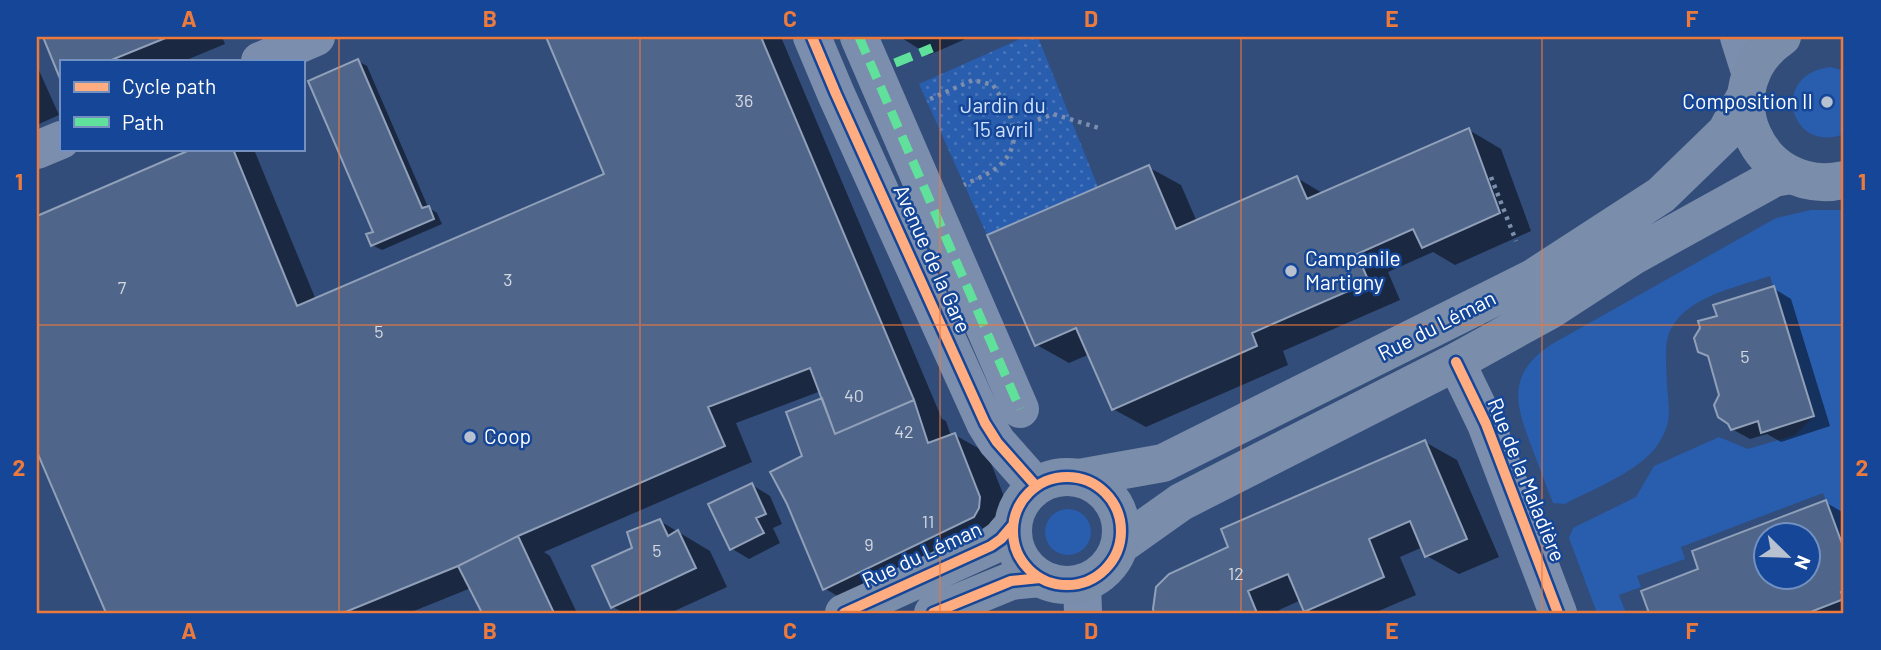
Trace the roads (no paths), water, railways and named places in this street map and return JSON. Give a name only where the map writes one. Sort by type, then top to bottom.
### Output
[{"type":"main road","name":"Rue du Léman","points":[[1079,478],[1163,463],[1533,278],[1661,195],[1726,132],[1760,58],[1782,37]]},
{"type":"main road","points":[[1749,85],[1748,122],[1758,146],[1776,166],[1791,175],[1821,183],[1844,180]]},
{"type":"main road","name":"Rue du Léman","points":[[1119,546],[1181,502],[1456,362],[1550,310],[1633,256],[1774,178],[1791,175]]},
{"type":"main road","points":[[1056,477],[1079,478],[1099,487],[1114,504],[1121,524],[1119,546],[1109,565],[1083,598],[1027,569],[1015,549],[1013,525],[1020,503],[1036,486],[1056,477]]},
{"type":"main road","name":"Rue du Léman","points":[[844,613],[991,546],[1001,540],[1013,525]]},
{"type":"main road","points":[[933,613],[1011,581],[1040,578]]},
{"type":"street","points":[[262,60],[316,37]]},
{"type":"street","name":"Avenue de la Gare","points":[[812,37],[835,94],[985,424],[1036,486]]},
{"type":"street","points":[[859,37],[1020,409]]},
{"type":"street","points":[[1739,37],[1749,85]]},
{"type":"street","points":[[37,149],[60,140]]},
{"type":"street","name":"Rue de la Maladière","points":[[1456,362],[1486,424],[1558,613]]},
{"type":"place","name":"Composition II","points":[[1827,102]]},
{"type":"place","name":"Campanile Martigny","points":[[1291,271]]},
{"type":"place","name":"Coop","points":[[470,437]]},
{"type":"park label","name":"Jardin du 15 avril","points":[[1003,118]]}]
